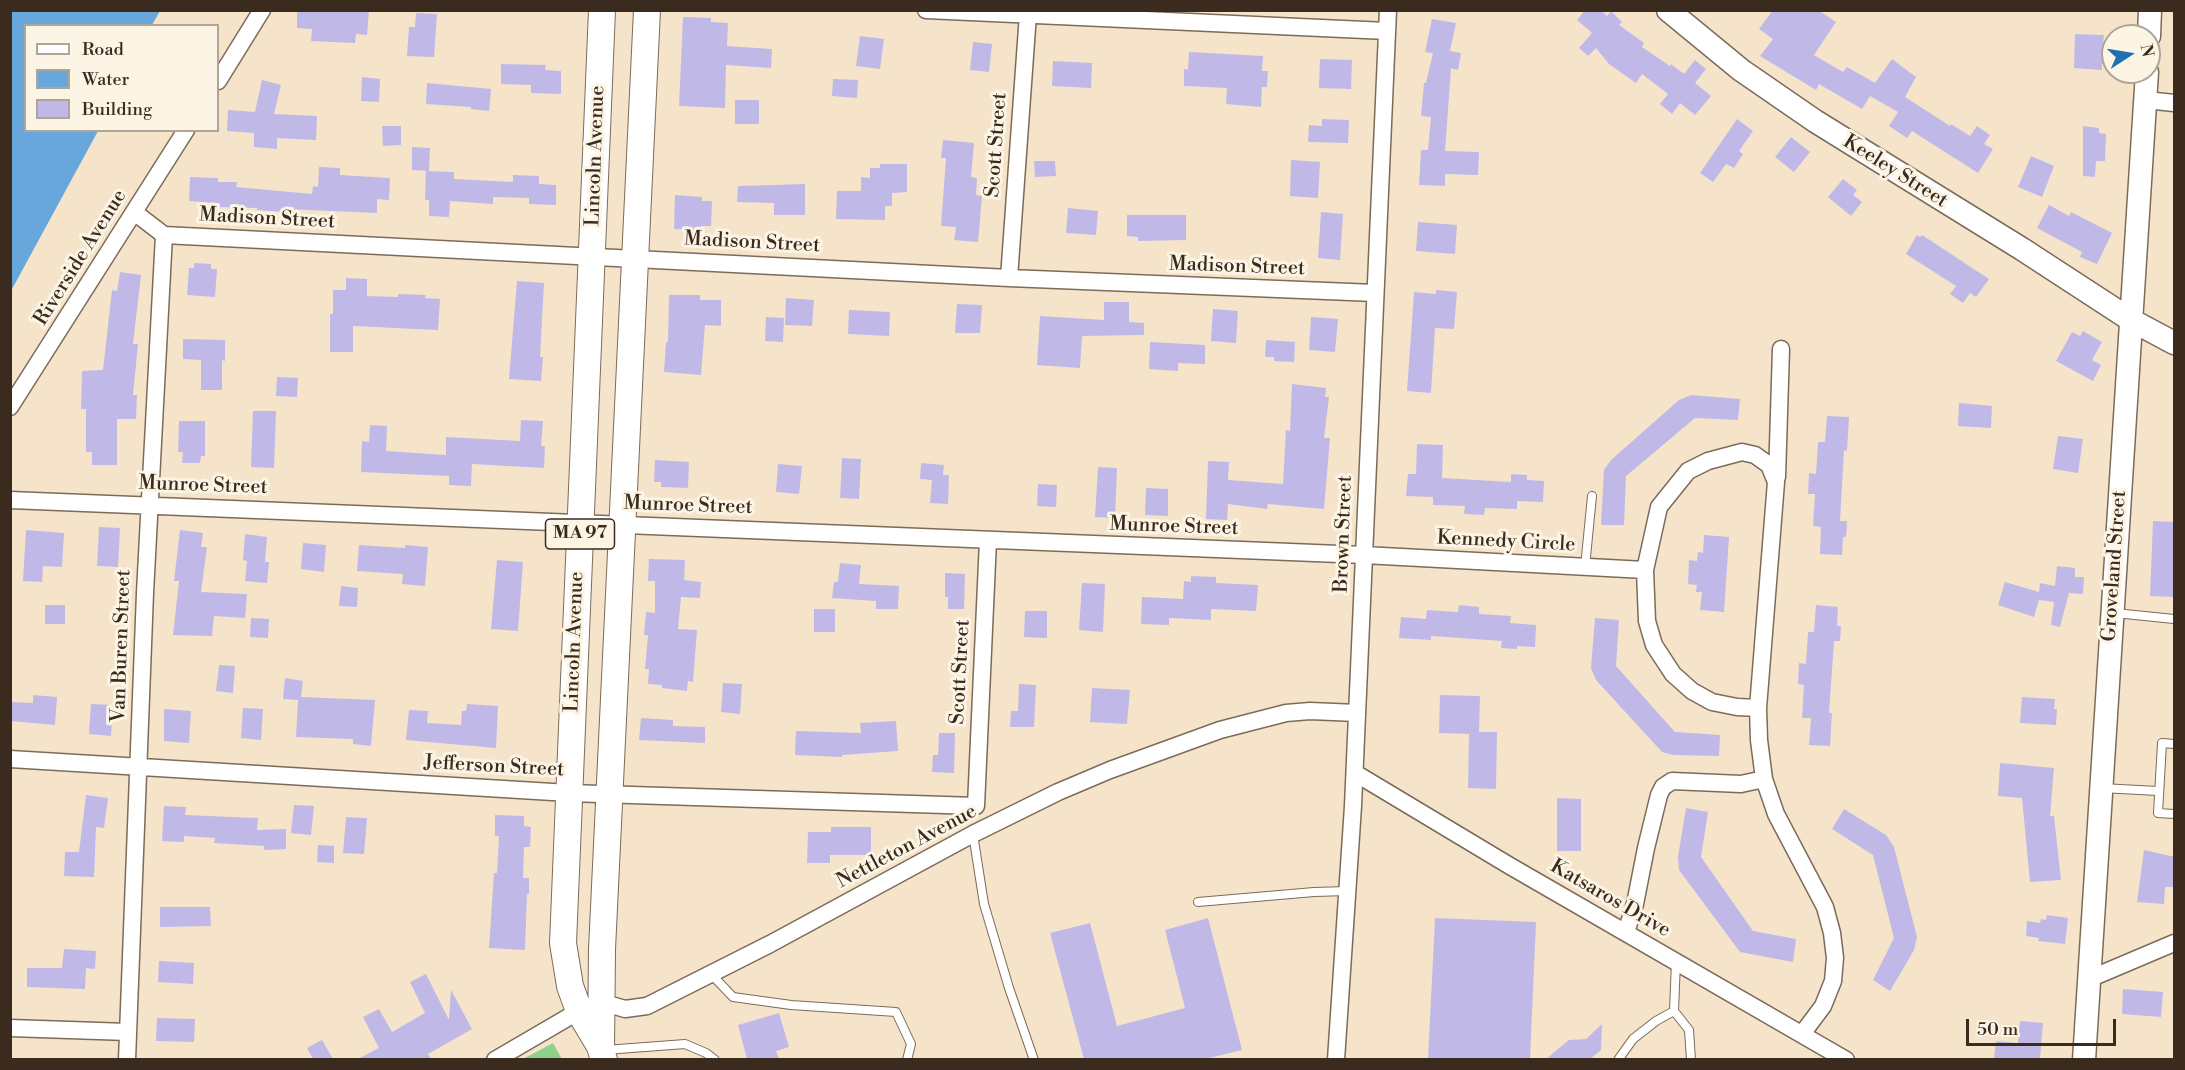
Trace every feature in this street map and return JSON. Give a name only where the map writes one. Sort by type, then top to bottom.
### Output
[{"type":"main road","name":"Lincoln Avenue","points":[[590,1006],[570,986],[563,943],[602,10]]},
{"type":"main road","name":"Lincoln Avenue","points":[[602,1055],[590,1006],[610,794],[647,10]]},
{"type":"main road","name":"Keeley Street","points":[[1668,10],[1741,70],[1815,121],[2022,249],[2131,320],[2175,343]]},
{"type":"main road","name":"Groveland Street","points":[[2084,1059],[2147,84]]},
{"type":"street","points":[[219,79],[262,10]]},
{"type":"street","points":[[926,10],[1387,31]]},
{"type":"street","name":"Brown Street","points":[[1336,1059],[1348,891],[1357,713],[1388,10]]},
{"type":"street","name":"Scott Street","points":[[1009,278],[1028,14]]},
{"type":"street","points":[[2146,100],[2175,103]]},
{"type":"street","name":"Riverside Avenue","points":[[10,407],[185,132]]},
{"type":"street","points":[[134,212],[164,235]]},
{"type":"street","name":"Madison Street","points":[[164,235],[1009,278],[1376,293]]},
{"type":"street","name":"Van Buren Street","points":[[127,1059],[138,767],[164,235]]},
{"type":"street","points":[[1781,350],[1776,482],[1758,708],[1759,740],[1764,779],[1776,814],[1825,907],[1836,958],[1833,981],[1823,1006],[1802,1034]]},
{"type":"street","points":[[1758,708],[1712,702],[1692,691],[1672,674],[1654,645],[1647,621],[1645,570],[1659,507],[1688,471],[1708,461],[1742,452],[1765,460],[1776,482]]},
{"type":"street","name":"Munroe Street","points":[[10,500],[1364,555]]},
{"type":"street","name":"Scott Street","points":[[976,806],[988,540]]},
{"type":"street","name":"Kennedy Circle","points":[[1364,555],[1645,570]]},
{"type":"street","name":"Nettleton Avenue","points":[[590,1006],[626,1009],[647,1006],[973,834],[1082,781],[1220,730],[1286,713],[1310,711],[1357,713]]},
{"type":"street","name":"Jefferson Street","points":[[10,759],[569,793],[976,806]]},
{"type":"street","name":"Katsaros Drive","points":[[1354,772],[1510,866],[1846,1059]]},
{"type":"street","points":[[1626,932],[1635,904],[1659,795],[1663,787],[1672,781],[1741,784],[1764,779]]},
{"type":"street","points":[[2089,979],[2175,943]]},
{"type":"street","points":[[495,1059],[590,1006]]},
{"type":"street","points":[[10,1028],[128,1032]]},
{"type":"lane","points":[[1585,567],[1592,496]]},
{"type":"lane","points":[[2112,613],[2175,619]]},
{"type":"lane","points":[[2175,744],[2162,743],[2158,791],[2158,813],[2175,814]]},
{"type":"lane","points":[[2101,788],[2158,791]]},
{"type":"lane","points":[[973,834],[984,904],[1009,988],[1034,1059]]},
{"type":"lane","points":[[1198,902],[1348,891]]},
{"type":"lane","points":[[1676,961],[1674,1011],[1689,1030],[1691,1059]]},
{"type":"lane","points":[[711,974],[733,997],[791,1005],[896,1012],[911,1044],[907,1059]]},
{"type":"lane","points":[[1618,1059],[1633,1039],[1656,1021],[1674,1011]]},
{"type":"lane","points":[[602,1055],[685,1044],[715,1059]]},
{"type":"green space","points":[[553,1043],[562,1059],[523,1059]]},
{"type":"water","points":[[11,10],[160,11],[153,24],[24,24],[24,132],[97,132],[11,291]]},
{"type":"building","points":[[297,10],[369,10],[367,35],[356,34],[355,43],[311,41],[312,29],[297,28]]},
{"type":"building","points":[[1585,10],[1601,10],[1607,16],[1611,11],[1622,22],[1619,25],[1644,43],[1642,47],[1684,74],[1695,60],[1706,69],[1695,83],[1711,96],[1695,115],[1680,103],[1672,114],[1660,104],[1668,94],[1642,74],[1636,83],[1609,64],[1596,48],[1588,56],[1579,48],[1592,33],[1577,20]]},
{"type":"building","points":[[1773,10],[1818,10],[1836,22],[1814,55],[1843,72],[1847,67],[1875,83],[1892,59],[1916,77],[1905,97],[1970,136],[1977,126],[1990,135],[1984,144],[1993,149],[1978,173],[1912,131],[1907,138],[1889,126],[1898,112],[1870,96],[1862,109],[1819,84],[1816,90],[1760,56],[1773,39],[1759,29]]},
{"type":"building","points":[[416,13],[437,14],[434,57],[407,56],[409,27],[415,27]]},
{"type":"building","points":[[683,17],[711,18],[711,22],[728,23],[727,46],[772,49],[771,68],[726,65],[725,108],[679,106]]},
{"type":"building","points":[[1432,19],[1456,23],[1450,51],[1461,53],[1458,70],[1451,68],[1445,151],[1479,152],[1478,175],[1445,174],[1445,186],[1419,185],[1421,150],[1428,150],[1431,117],[1421,116],[1424,83],[1426,83],[1433,53],[1425,52]]},
{"type":"building","points":[[2075,34],[2101,35],[2101,70],[2074,68]]},
{"type":"building","points":[[860,36],[884,39],[880,69],[856,66]]},
{"type":"building","points":[[973,42],[992,44],[989,72],[970,70]]},
{"type":"building","points":[[1189,52],[1263,56],[1262,71],[1268,71],[1267,87],[1262,87],[1261,107],[1226,104],[1227,88],[1184,86],[1184,69],[1188,70]]},
{"type":"building","points":[[1320,59],[1352,60],[1351,89],[1319,88]]},
{"type":"building","points":[[1053,61],[1092,63],[1091,88],[1052,86]]},
{"type":"building","points":[[501,64],[546,65],[545,70],[561,71],[561,94],[531,93],[531,85],[501,84]]},
{"type":"building","points":[[362,77],[380,79],[379,102],[361,101]]},
{"type":"building","points":[[833,79],[858,80],[857,98],[832,96]]},
{"type":"building","points":[[262,80],[281,85],[274,114],[317,116],[316,140],[277,138],[277,149],[254,147],[254,133],[227,131],[228,110],[255,112]]},
{"type":"building","points":[[427,83],[491,89],[489,111],[471,109],[471,107],[426,104]]},
{"type":"building","points":[[735,100],[759,100],[759,124],[735,124]]},
{"type":"building","points":[[1322,119],[1349,120],[1348,143],[1308,142],[1309,125],[1322,126]]},
{"type":"building","points":[[1737,119],[1753,131],[1739,151],[1743,154],[1734,168],[1726,164],[1713,182],[1700,173]]},
{"type":"building","points":[[382,126],[401,126],[401,145],[383,146]]},
{"type":"building","points":[[2083,126],[2099,128],[2099,133],[2106,134],[2105,161],[2096,161],[2095,177],[2083,176]]},
{"type":"building","points":[[1791,137],[1810,152],[1794,172],[1775,157]]},
{"type":"building","points":[[943,140],[974,143],[971,177],[977,178],[976,195],[982,196],[978,242],[954,240],[956,227],[941,226],[946,158],[941,158]]},
{"type":"building","points":[[412,147],[430,148],[429,171],[412,170]]},
{"type":"building","points":[[2031,156],[2054,166],[2042,197],[2018,187]]},
{"type":"building","points":[[1291,160],[1320,162],[1318,198],[1290,196]]},
{"type":"building","points":[[1034,161],[1055,161],[1056,176],[1035,177]]},
{"type":"building","points":[[880,164],[907,164],[907,192],[892,193],[892,206],[885,206],[885,220],[836,219],[837,191],[861,191],[861,177],[870,178],[870,168],[880,168]]},
{"type":"building","points":[[319,167],[340,168],[340,175],[390,178],[389,200],[377,199],[377,213],[286,209],[286,212],[257,210],[257,208],[216,207],[216,203],[189,201],[190,177],[218,178],[218,182],[237,182],[236,187],[312,194],[313,186],[318,187]]},
{"type":"building","points":[[426,171],[454,172],[454,179],[513,182],[513,175],[539,176],[539,184],[556,185],[556,205],[529,204],[529,198],[493,197],[493,204],[450,201],[449,217],[429,216],[429,200],[425,200]]},
{"type":"building","points":[[1843,179],[1857,190],[1853,195],[1862,202],[1851,216],[1828,197]]},
{"type":"building","points":[[805,184],[805,215],[774,215],[774,203],[737,202],[738,186]]},
{"type":"building","points":[[675,195],[702,197],[702,201],[712,201],[711,226],[701,226],[701,230],[674,229]]},
{"type":"building","points":[[2049,205],[2069,216],[2071,212],[2112,233],[2097,264],[2080,257],[2082,252],[2037,228]]},
{"type":"building","points":[[1068,208],[1098,211],[1096,235],[1066,233]]},
{"type":"building","points":[[1321,212],[1343,214],[1340,260],[1318,258]]},
{"type":"building","points":[[1127,215],[1186,215],[1186,240],[1138,241],[1138,237],[1127,236]]},
{"type":"building","points":[[1418,222],[1457,225],[1455,254],[1416,251]]},
{"type":"building","points":[[1917,235],[1920,237],[1922,235],[1989,279],[1976,297],[1970,293],[1963,303],[1950,294],[1956,286],[1906,254]]},
{"type":"building","points":[[194,263],[211,264],[211,269],[217,269],[215,297],[187,295],[189,268],[194,268]]},
{"type":"building","points":[[120,272],[141,275],[133,344],[138,344],[133,395],[137,395],[136,419],[117,419],[117,465],[92,465],[92,452],[86,452],[86,409],[81,409],[82,371],[103,370],[112,290],[117,291]]},
{"type":"building","points":[[346,278],[367,279],[367,296],[426,295],[425,298],[440,299],[438,330],[353,326],[353,352],[330,352],[330,314],[333,314],[333,290],[346,290]]},
{"type":"building","points":[[517,281],[544,283],[541,381],[509,379]]},
{"type":"building","points":[[1436,290],[1457,292],[1454,329],[1435,328],[1431,393],[1407,391],[1414,292],[1436,294]]},
{"type":"building","points":[[669,295],[700,295],[700,300],[721,300],[721,326],[705,325],[701,375],[664,372],[666,342],[668,342]]},
{"type":"building","points":[[786,298],[814,300],[812,326],[785,325]]},
{"type":"building","points":[[1104,302],[1129,302],[1129,322],[1144,323],[1144,335],[1082,336],[1080,368],[1037,365],[1040,316],[1104,320]]},
{"type":"building","points":[[957,304],[982,305],[980,333],[955,333]]},
{"type":"building","points":[[1213,309],[1238,311],[1236,343],[1211,341]]},
{"type":"building","points":[[849,310],[890,312],[889,336],[848,334]]},
{"type":"building","points":[[766,317],[784,318],[783,342],[765,341]]},
{"type":"building","points":[[1311,317],[1338,319],[1335,352],[1309,350]]},
{"type":"building","points":[[2083,331],[2102,342],[2092,360],[2101,365],[2093,381],[2056,361],[2072,332],[2080,336]]},
{"type":"building","points":[[183,339],[225,340],[222,390],[201,390],[201,360],[183,359]]},
{"type":"building","points":[[1266,340],[1295,342],[1294,362],[1274,361],[1274,357],[1265,357]]},
{"type":"building","points":[[1150,342],[1205,345],[1205,364],[1178,363],[1178,371],[1149,369]]},
{"type":"building","points":[[277,377],[298,378],[297,397],[276,396]]},
{"type":"building","points":[[1292,384],[1326,388],[1325,397],[1329,397],[1324,438],[1330,438],[1324,509],[1268,504],[1267,509],[1228,504],[1227,520],[1206,519],[1208,461],[1229,462],[1228,480],[1283,484],[1286,430],[1290,431]]},
{"type":"building","points":[[1691,395],[1740,399],[1738,420],[1695,418],[1626,476],[1624,525],[1601,525],[1604,470],[1611,460],[1679,400]]},
{"type":"building","points":[[1959,403],[1992,406],[1991,428],[1958,426]]},
{"type":"building","points":[[253,411],[276,411],[274,468],[251,467]]},
{"type":"building","points":[[1827,416],[1849,417],[1847,451],[1844,450],[1840,521],[1847,521],[1842,555],[1820,554],[1821,527],[1813,526],[1815,494],[1808,494],[1809,473],[1816,474],[1818,442],[1825,442]]},
{"type":"building","points":[[521,420],[543,421],[541,446],[545,446],[544,468],[472,464],[471,486],[449,485],[449,476],[361,472],[362,441],[369,442],[370,425],[387,426],[386,451],[446,455],[446,437],[520,441]]},
{"type":"building","points":[[179,421],[205,421],[205,456],[201,456],[200,463],[182,463],[183,452],[178,452]]},
{"type":"building","points":[[2058,436],[2083,439],[2078,473],[2053,469]]},
{"type":"building","points":[[1417,444],[1443,445],[1442,478],[1511,482],[1511,474],[1527,475],[1527,480],[1544,481],[1543,502],[1517,501],[1517,509],[1485,508],[1484,515],[1464,514],[1465,506],[1433,505],[1433,497],[1406,496],[1408,474],[1416,474]]},
{"type":"building","points":[[842,458],[861,459],[859,499],[840,498]]},
{"type":"building","points":[[655,460],[689,462],[688,488],[661,487],[661,482],[654,482]]},
{"type":"building","points":[[921,463],[944,465],[943,475],[949,475],[948,504],[930,503],[932,480],[920,479]]},
{"type":"building","points":[[778,464],[802,466],[799,494],[776,492]]},
{"type":"building","points":[[1098,467],[1117,468],[1115,518],[1095,517]]},
{"type":"building","points":[[1038,484],[1057,485],[1056,507],[1037,506]]},
{"type":"building","points":[[1146,488],[1168,489],[1168,516],[1145,515]]},
{"type":"building","points":[[2153,521],[2175,522],[2175,597],[2150,596]]},
{"type":"building","points":[[99,527],[120,528],[118,567],[97,566]]},
{"type":"building","points":[[26,530],[64,533],[62,567],[43,566],[42,582],[23,581]]},
{"type":"building","points":[[180,530],[203,533],[201,547],[207,547],[201,592],[247,594],[245,618],[214,616],[212,636],[173,635],[179,581],[174,581]]},
{"type":"building","points":[[245,534],[267,537],[265,562],[269,562],[267,583],[245,581],[247,561],[243,560]]},
{"type":"building","points":[[1704,535],[1729,537],[1724,612],[1700,610],[1702,592],[1696,592],[1697,585],[1688,584],[1689,560],[1697,561],[1698,552],[1703,553]]},
{"type":"building","points":[[303,543],[326,545],[324,572],[301,569]]},
{"type":"building","points":[[359,545],[428,547],[425,586],[402,584],[403,574],[357,571]]},
{"type":"building","points":[[649,559],[685,560],[684,580],[701,582],[700,598],[681,597],[678,629],[697,630],[693,682],[688,681],[687,691],[648,684],[649,669],[645,669],[648,635],[644,635],[646,612],[655,613],[655,581],[648,581]]},
{"type":"building","points":[[497,560],[523,562],[518,631],[491,629]]},
{"type":"building","points":[[840,563],[861,565],[859,584],[899,586],[898,609],[876,609],[876,601],[832,598],[834,582],[838,582]]},
{"type":"building","points":[[2057,566],[2075,568],[2075,577],[2084,577],[2083,594],[2069,593],[2060,627],[2051,625],[2054,602],[2039,600],[2034,617],[1998,605],[2005,582],[2039,592],[2040,583],[2055,586]]},
{"type":"building","points":[[945,573],[965,574],[964,609],[948,609],[948,597],[945,597]]},
{"type":"building","points":[[1191,576],[1216,577],[1216,583],[1258,585],[1256,611],[1211,609],[1211,620],[1169,618],[1169,625],[1141,624],[1142,597],[1183,599],[1184,581],[1191,582]]},
{"type":"building","points":[[1082,583],[1105,584],[1103,632],[1079,630]]},
{"type":"building","points":[[341,586],[358,588],[357,607],[339,606]]},
{"type":"building","points":[[45,605],[65,605],[65,624],[45,624]]},
{"type":"building","points":[[1459,605],[1479,607],[1479,614],[1511,616],[1510,623],[1536,625],[1535,647],[1501,648],[1502,641],[1431,636],[1431,640],[1399,638],[1401,617],[1426,619],[1427,610],[1458,612]]},
{"type":"building","points":[[1816,605],[1838,607],[1837,626],[1841,626],[1840,641],[1834,641],[1829,713],[1832,713],[1830,746],[1809,745],[1811,718],[1802,718],[1804,685],[1798,684],[1799,663],[1806,664],[1808,632],[1814,632]]},
{"type":"building","points":[[814,609],[835,609],[835,632],[814,632]]},
{"type":"building","points":[[1025,611],[1047,611],[1047,638],[1024,637]]},
{"type":"building","points":[[251,618],[269,619],[268,638],[250,637]]},
{"type":"building","points":[[1595,618],[1619,620],[1616,666],[1675,732],[1720,735],[1719,756],[1673,755],[1662,752],[1596,680],[1591,668]]},
{"type":"building","points":[[219,665],[235,666],[233,693],[216,691]]},
{"type":"building","points":[[285,678],[303,681],[301,697],[375,700],[371,746],[353,744],[353,739],[296,737],[298,700],[283,699]]},
{"type":"building","points":[[723,683],[742,684],[740,714],[721,712]]},
{"type":"building","points":[[1019,684],[1036,685],[1034,727],[1010,727],[1011,711],[1018,711]]},
{"type":"building","points":[[1092,688],[1130,690],[1127,724],[1090,722]]},
{"type":"building","points":[[33,695],[57,697],[55,725],[10,721],[10,702],[33,703]]},
{"type":"building","points":[[1440,695],[1480,696],[1479,732],[1497,732],[1496,789],[1468,788],[1469,734],[1439,733]]},
{"type":"building","points":[[2022,697],[2055,699],[2056,725],[2020,723]]},
{"type":"building","points":[[91,704],[113,705],[111,736],[89,734]]},
{"type":"building","points":[[467,704],[498,706],[496,748],[406,740],[409,710],[428,711],[427,723],[461,725],[462,711],[466,711]]},
{"type":"building","points":[[243,708],[263,709],[261,740],[241,738]]},
{"type":"building","points":[[164,709],[191,711],[189,743],[164,741]]},
{"type":"building","points":[[641,718],[673,720],[673,726],[705,727],[705,743],[639,740]]},
{"type":"building","points":[[896,721],[898,751],[842,755],[842,757],[795,755],[796,731],[861,733],[860,723]]},
{"type":"building","points":[[939,733],[955,733],[954,773],[932,772],[933,755],[938,755]]},
{"type":"building","points":[[2000,763],[2054,768],[2050,816],[2054,816],[2061,880],[2030,882],[2022,798],[1998,796]]},
{"type":"building","points":[[86,795],[108,798],[104,828],[96,827],[94,877],[64,876],[65,852],[79,852]]},
{"type":"building","points":[[1557,798],[1581,799],[1581,851],[1557,851]]},
{"type":"building","points":[[294,805],[314,806],[311,835],[291,833]]},
{"type":"building","points":[[164,806],[186,807],[185,815],[258,818],[257,830],[286,829],[286,849],[264,850],[264,846],[214,843],[215,838],[184,836],[184,842],[162,841]]},
{"type":"building","points":[[1686,808],[1708,812],[1701,857],[1753,931],[1796,939],[1793,962],[1740,952],[1679,870],[1678,857]]},
{"type":"building","points":[[1844,809],[1886,835],[1894,847],[1917,937],[1914,950],[1890,991],[1873,980],[1894,938],[1873,855],[1832,829]]},
{"type":"building","points":[[495,815],[524,816],[524,826],[531,827],[530,847],[524,847],[523,878],[529,878],[525,950],[489,948],[499,836],[495,836]]},
{"type":"building","points":[[346,817],[367,818],[364,854],[343,853]]},
{"type":"building","points":[[831,827],[871,827],[871,855],[830,855],[830,863],[807,863],[808,832],[831,832]]},
{"type":"building","points":[[318,845],[334,846],[334,863],[317,862]]},
{"type":"building","points":[[2144,850],[2175,857],[2175,887],[2165,887],[2164,904],[2137,902]]},
{"type":"building","points":[[160,907],[210,907],[211,926],[160,927]]},
{"type":"building","points":[[2047,915],[2068,918],[2065,944],[2038,941],[2039,938],[2026,936],[2027,921],[2040,923],[2041,919],[2046,920]]},
{"type":"building","points":[[1208,918],[1242,1050],[1205,1059],[1084,1059],[1050,933],[1090,923],[1117,1026],[1185,1008],[1165,930]]},
{"type":"building","points":[[1435,918],[1536,922],[1530,1059],[1428,1059]]},
{"type":"building","points":[[64,949],[96,951],[95,969],[86,968],[85,989],[27,987],[27,968],[62,968]]},
{"type":"building","points":[[159,961],[194,963],[193,984],[158,982]]},
{"type":"building","points":[[426,974],[449,1020],[451,990],[472,1029],[428,1054],[431,1059],[358,1059],[379,1048],[363,1017],[379,1009],[392,1032],[425,1013],[410,982]]},
{"type":"building","points":[[2123,989],[2163,992],[2161,1017],[2122,1014]]},
{"type":"building","points":[[779,1013],[789,1047],[776,1051],[779,1059],[747,1059],[738,1025]]},
{"type":"building","points":[[157,1018],[195,1019],[194,1042],[156,1041]]},
{"type":"building","points":[[2020,1021],[2043,1023],[2040,1059],[1994,1059],[1996,1041],[2018,1043]]},
{"type":"building","points":[[1602,1024],[1601,1050],[1590,1059],[1546,1059],[1569,1040],[1586,1039]]},
{"type":"building","points":[[322,1040],[333,1059],[313,1059],[307,1048]]}]
